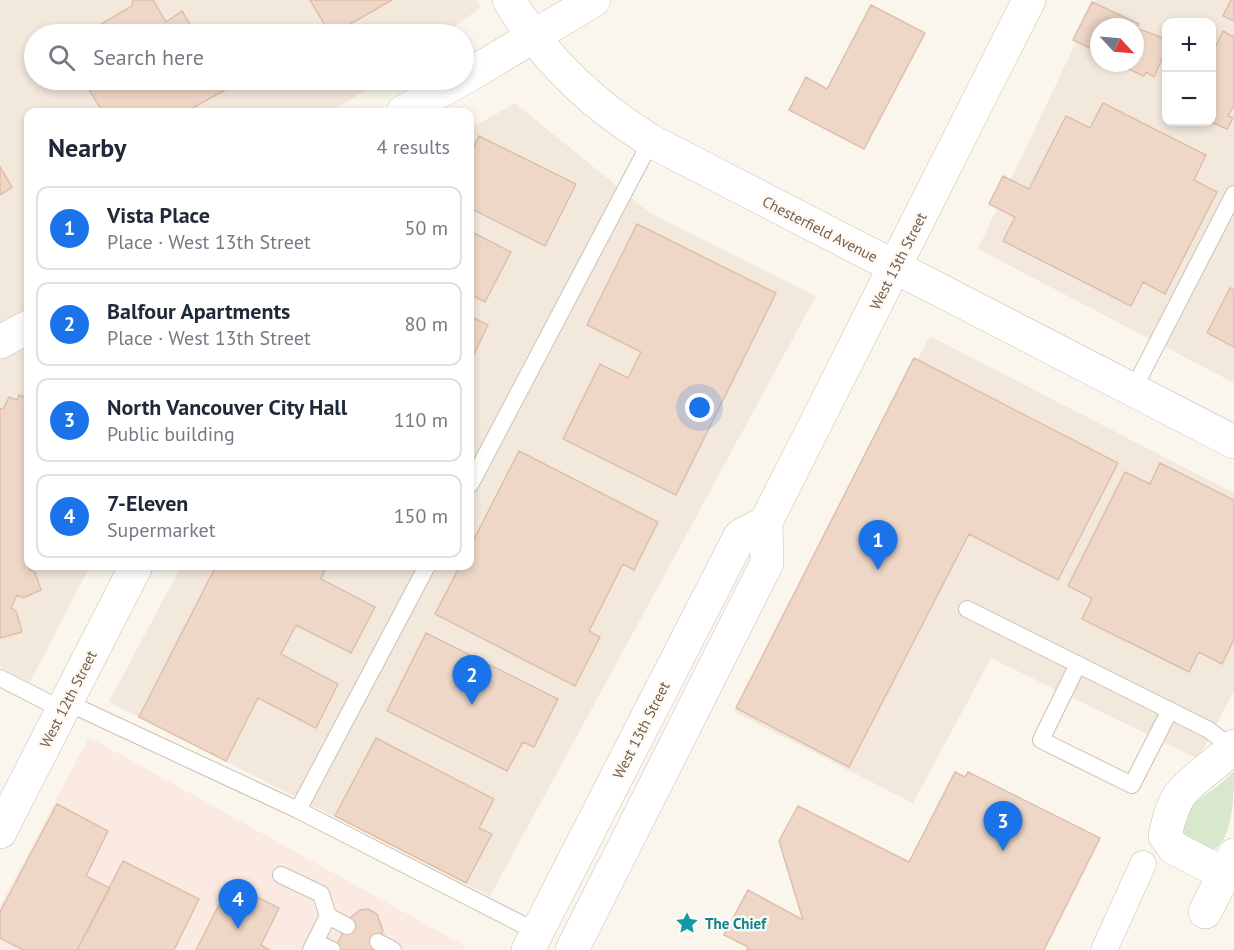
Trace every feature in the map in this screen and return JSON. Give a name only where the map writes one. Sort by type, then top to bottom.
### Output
[{"type":"street","name":"Chesterfield Avenue","points":[[509,0],[531,37],[595,101],[651,141],[1234,442]]},
{"type":"street","points":[[474,72],[594,0]]},
{"type":"street","name":"West 13th Street","points":[[572,950],[766,563],[766,522],[1029,0]]},
{"type":"street","points":[[410,108],[442,90]]},
{"type":"street","points":[[0,342],[24,329]]},
{"type":"street","name":"West 13th Street","points":[[532,941],[740,536],[766,522]]},
{"type":"street","name":"West 12th Street","points":[[0,832],[134,570]]},
{"type":"street","points":[[1205,912],[1229,864],[1174,848],[1165,836],[1169,819],[1179,796],[1233,747]]},
{"type":"street","points":[[1104,950],[1143,864]]},
{"type":"lane","points":[[474,477],[651,141]]},
{"type":"lane","points":[[1133,390],[1234,194]]},
{"type":"lane","points":[[298,810],[425,570]]},
{"type":"lane","points":[[967,609],[1209,730],[1233,747]]},
{"type":"lane","points":[[1078,664],[1041,740],[1132,785],[1170,710]]},
{"type":"lane","points":[[0,678],[298,810],[532,941]]},
{"type":"lane","points":[[281,875],[321,894],[328,916],[313,946],[332,950]]},
{"type":"lane","points":[[328,916],[347,926]]},
{"type":"lane","points":[[378,942],[393,950]]},
{"type":"shaded area","points":[[0,0],[476,0],[481,7],[458,24],[24,24],[24,90],[367,90],[336,108],[24,108],[24,570],[88,570],[30,682],[0,667]]},
{"type":"shaded area","points":[[1096,0],[1234,0],[1234,383],[978,249]]},
{"type":"shaded area","points":[[515,103],[650,213],[816,296],[490,896],[109,702],[179,570],[474,570],[474,127]]},
{"type":"shaded area","points":[[930,336],[1234,493],[1234,691],[1198,759],[991,658],[913,803],[734,712]]},
{"type":"shaded area","points":[[89,737],[465,946],[463,950],[0,950],[0,906]]},
{"type":"green space","points":[[1234,771],[1231,818],[1223,841],[1216,848],[1207,851],[1188,848],[1178,817]]},
{"type":"building","points":[[133,0],[153,0],[166,22],[182,11],[190,24],[101,24],[132,6]]},
{"type":"building","points":[[310,0],[392,0],[350,24],[324,24]]},
{"type":"building","points":[[1231,0],[1234,0],[1234,21],[1223,16]]},
{"type":"building","points":[[1092,2],[1126,18],[1090,18],[1090,48],[1073,40]]},
{"type":"building","points":[[871,5],[925,33],[864,149],[789,110],[806,77],[827,89]]},
{"type":"building","points":[[1144,31],[1162,38],[1162,59],[1154,77],[1146,72],[1144,76],[1135,72],[1144,72]]},
{"type":"building","points":[[1223,31],[1234,37],[1234,105],[1228,116],[1233,118],[1227,129],[1216,124],[1216,46]]},
{"type":"building","points":[[89,90],[225,90],[193,108],[100,108]]},
{"type":"building","points":[[1103,103],[1206,155],[1194,180],[1217,192],[1165,294],[1143,282],[1131,306],[1003,241],[1015,217],[989,204],[1003,176],[1029,189],[1066,116],[1090,128]]},
{"type":"building","points":[[479,136],[576,184],[545,246],[474,210],[474,147]]},
{"type":"building","points":[[0,167],[12,187],[0,195]]},
{"type":"building","points":[[637,224],[776,293],[676,495],[563,439],[600,364],[628,378],[641,352],[587,325]]},
{"type":"building","points":[[474,233],[511,252],[485,302],[474,296]]},
{"type":"building","points":[[1230,288],[1234,290],[1234,347],[1207,333]]},
{"type":"building","points":[[474,318],[488,325],[474,354]]},
{"type":"building","points":[[914,358],[1118,463],[1058,580],[969,534],[849,767],[736,708]]},
{"type":"building","points":[[19,395],[24,397],[24,570],[35,572],[41,590],[23,598],[17,595],[11,608],[16,611],[22,632],[0,638],[0,409],[4,408],[9,397],[17,400]]},
{"type":"building","points":[[519,451],[658,522],[634,570],[623,564],[589,631],[600,637],[575,686],[435,614],[458,570],[474,570],[474,539]]},
{"type":"building","points":[[1160,463],[1234,500],[1234,639],[1222,664],[1199,652],[1189,672],[1082,619],[1092,598],[1068,586],[1125,472],[1150,484]]},
{"type":"building","points":[[214,570],[325,570],[321,579],[375,607],[351,653],[296,625],[281,654],[338,684],[316,728],[258,698],[226,761],[139,717]]},
{"type":"building","points":[[426,633],[558,699],[534,747],[523,742],[507,771],[387,711]]},
{"type":"building","points":[[376,738],[494,799],[479,828],[492,834],[466,883],[335,816]]},
{"type":"building","points":[[955,772],[965,777],[968,772],[1100,838],[1044,950],[747,950],[748,947],[724,935],[748,890],[803,920],[779,841],[798,806],[909,862]]},
{"type":"building","points":[[57,804],[108,831],[86,876],[110,888],[77,950],[23,950],[0,938],[0,912]]},
{"type":"building","points":[[123,861],[199,899],[174,950],[77,950]]},
{"type":"building","points":[[230,883],[279,908],[261,945],[270,950],[196,950]]},
{"type":"building","points":[[368,909],[377,914],[383,931],[374,950],[334,950],[351,917],[360,910]]},
{"type":"place","name":"Vista Place","points":[[878,570]]},
{"type":"place","name":"Balfour Apartments","points":[[472,705]]},
{"type":"place","name":"North Vancouver City Hall","points":[[1003,851]]},
{"type":"place","name":"The Chief","points":[[687,923]]},
{"type":"place","name":"7-Eleven","points":[[238,929]]}]
